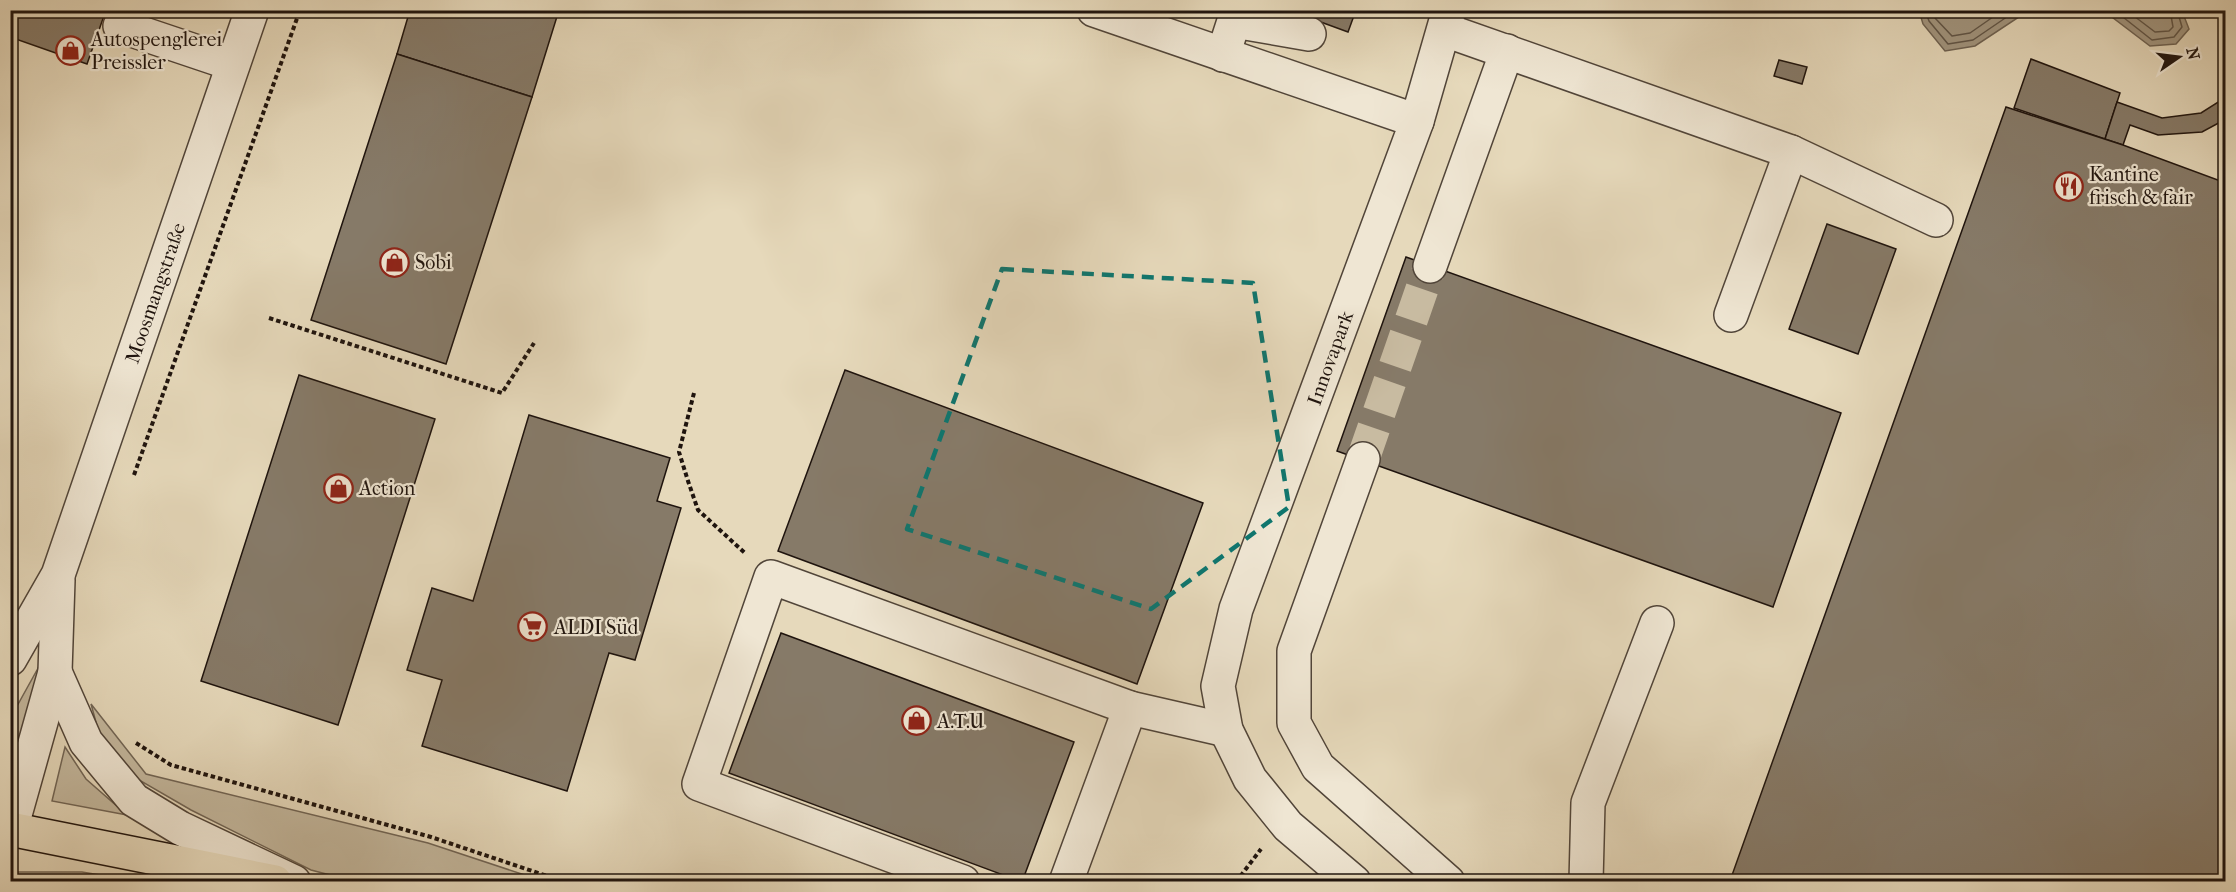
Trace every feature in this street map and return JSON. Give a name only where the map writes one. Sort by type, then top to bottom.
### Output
[{"type":"main road","points":[[11,829],[274,882]]},
{"type":"street","name":"Moosmangstraße","points":[[10,659],[58,575],[252,10]]},
{"type":"street","points":[[1094,10],[1417,121]]},
{"type":"street","points":[[1223,55],[1221,16],[1309,34]]},
{"type":"street","points":[[1447,20],[1507,51],[1791,152],[1936,220]]},
{"type":"street","name":"Innovapark","points":[[1354,882],[1288,826],[1250,778],[1226,730],[1218,686],[1236,609],[1417,121],[1447,20]]},
{"type":"street","points":[[120,26],[233,64]]},
{"type":"street","points":[[1430,266],[1507,51]]},
{"type":"street","points":[[1731,315],[1791,152]]},
{"type":"street","points":[[1363,459],[1294,651],[1294,723],[1318,767],[1448,882]]},
{"type":"street","name":"Moosmangstraße","points":[[11,829],[55,672],[58,575]]},
{"type":"street","points":[[963,882],[699,784],[771,577],[1130,708],[1226,730]]},
{"type":"street","points":[[1586,882],[1588,803],[1657,623]]},
{"type":"street","name":"Moosmangstraße","points":[[55,672],[86,742],[134,800],[180,828],[294,882]]},
{"type":"street","points":[[1066,882],[1130,708]]},
{"type":"path","points":[[131,481],[300,10]]},
{"type":"path","points":[[268,318],[502,393],[534,343]]},
{"type":"path","points":[[694,393],[679,452],[698,510],[771,577]]},
{"type":"path","points":[[131,740],[171,765],[431,837],[565,882]]},
{"type":"highlighted area","points":[[1002,269],[1253,283],[1289,507],[1151,609],[907,529]]},
{"type":"shaded area","points":[[42,661],[11,774],[11,717]]},
{"type":"shaded area","points":[[91,704],[146,774],[428,843],[543,881],[353,881],[311,870],[191,810],[139,780],[100,737]]},
{"type":"shaded area","points":[[65,747],[86,779],[127,815],[52,801]]},
{"type":"shaded area","points":[[11,872],[82,872],[136,881],[31,882],[11,878]]},
{"type":"water","points":[[1919,10],[2028,11],[1975,46],[1945,51],[1923,24]]},
{"type":"water","points":[[2104,11],[2182,11],[2189,29],[2176,44],[2150,46]]},
{"type":"building","name":"Autospenglerei Preissler","points":[[10,10],[106,10],[87,64],[10,37]]},
{"type":"building","points":[[410,10],[559,10],[532,97],[397,54]]},
{"type":"building","points":[[1288,10],[1356,10],[1348,32]]},
{"type":"building","points":[[397,54],[532,97],[446,364],[311,320]]},
{"type":"building","points":[[2031,59],[2120,93],[2105,139],[2014,108]]},
{"type":"building","points":[[1779,60],[1807,67],[1802,84],[1774,76]]},
{"type":"building","points":[[2226,97],[2226,119],[2202,132],[2158,135],[2130,125],[2123,145],[2105,139],[2117,102],[2162,118],[2201,113]]},
{"type":"building","points":[[2006,107],[2123,145],[2226,183],[2226,882],[1740,882],[1731,878]]},
{"type":"building","points":[[1827,224],[1896,249],[1858,354],[1789,329]]},
{"type":"building","points":[[1406,257],[1841,413],[1773,607],[1337,451]]},
{"type":"building","points":[[845,370],[1203,503],[1137,684],[778,551]]},
{"type":"building","name":"Action","points":[[299,375],[435,419],[338,725],[201,681]]},
{"type":"building","name":"ALDI Süd","points":[[529,415],[670,458],[657,501],[681,508],[635,660],[609,653],[567,791],[422,746],[442,680],[407,670],[432,588],[473,601]]},
{"type":"building","points":[[781,633],[1074,742],[1022,882],[729,773]]},
{"type":"tunnel","points":[[1363,459],[1430,266]]},
{"type":"place","name":"Autospenglerei Preissler","points":[[70,50]]},
{"type":"place","name":"Kantine frisch & fair","points":[[2068,186]]},
{"type":"place","name":"Sobi","points":[[394,262]]},
{"type":"place","name":"Action","points":[[338,488]]},
{"type":"place","name":"ALDI Süd","points":[[533,627]]},
{"type":"place","name":"A.T.U","points":[[916,721]]}]
